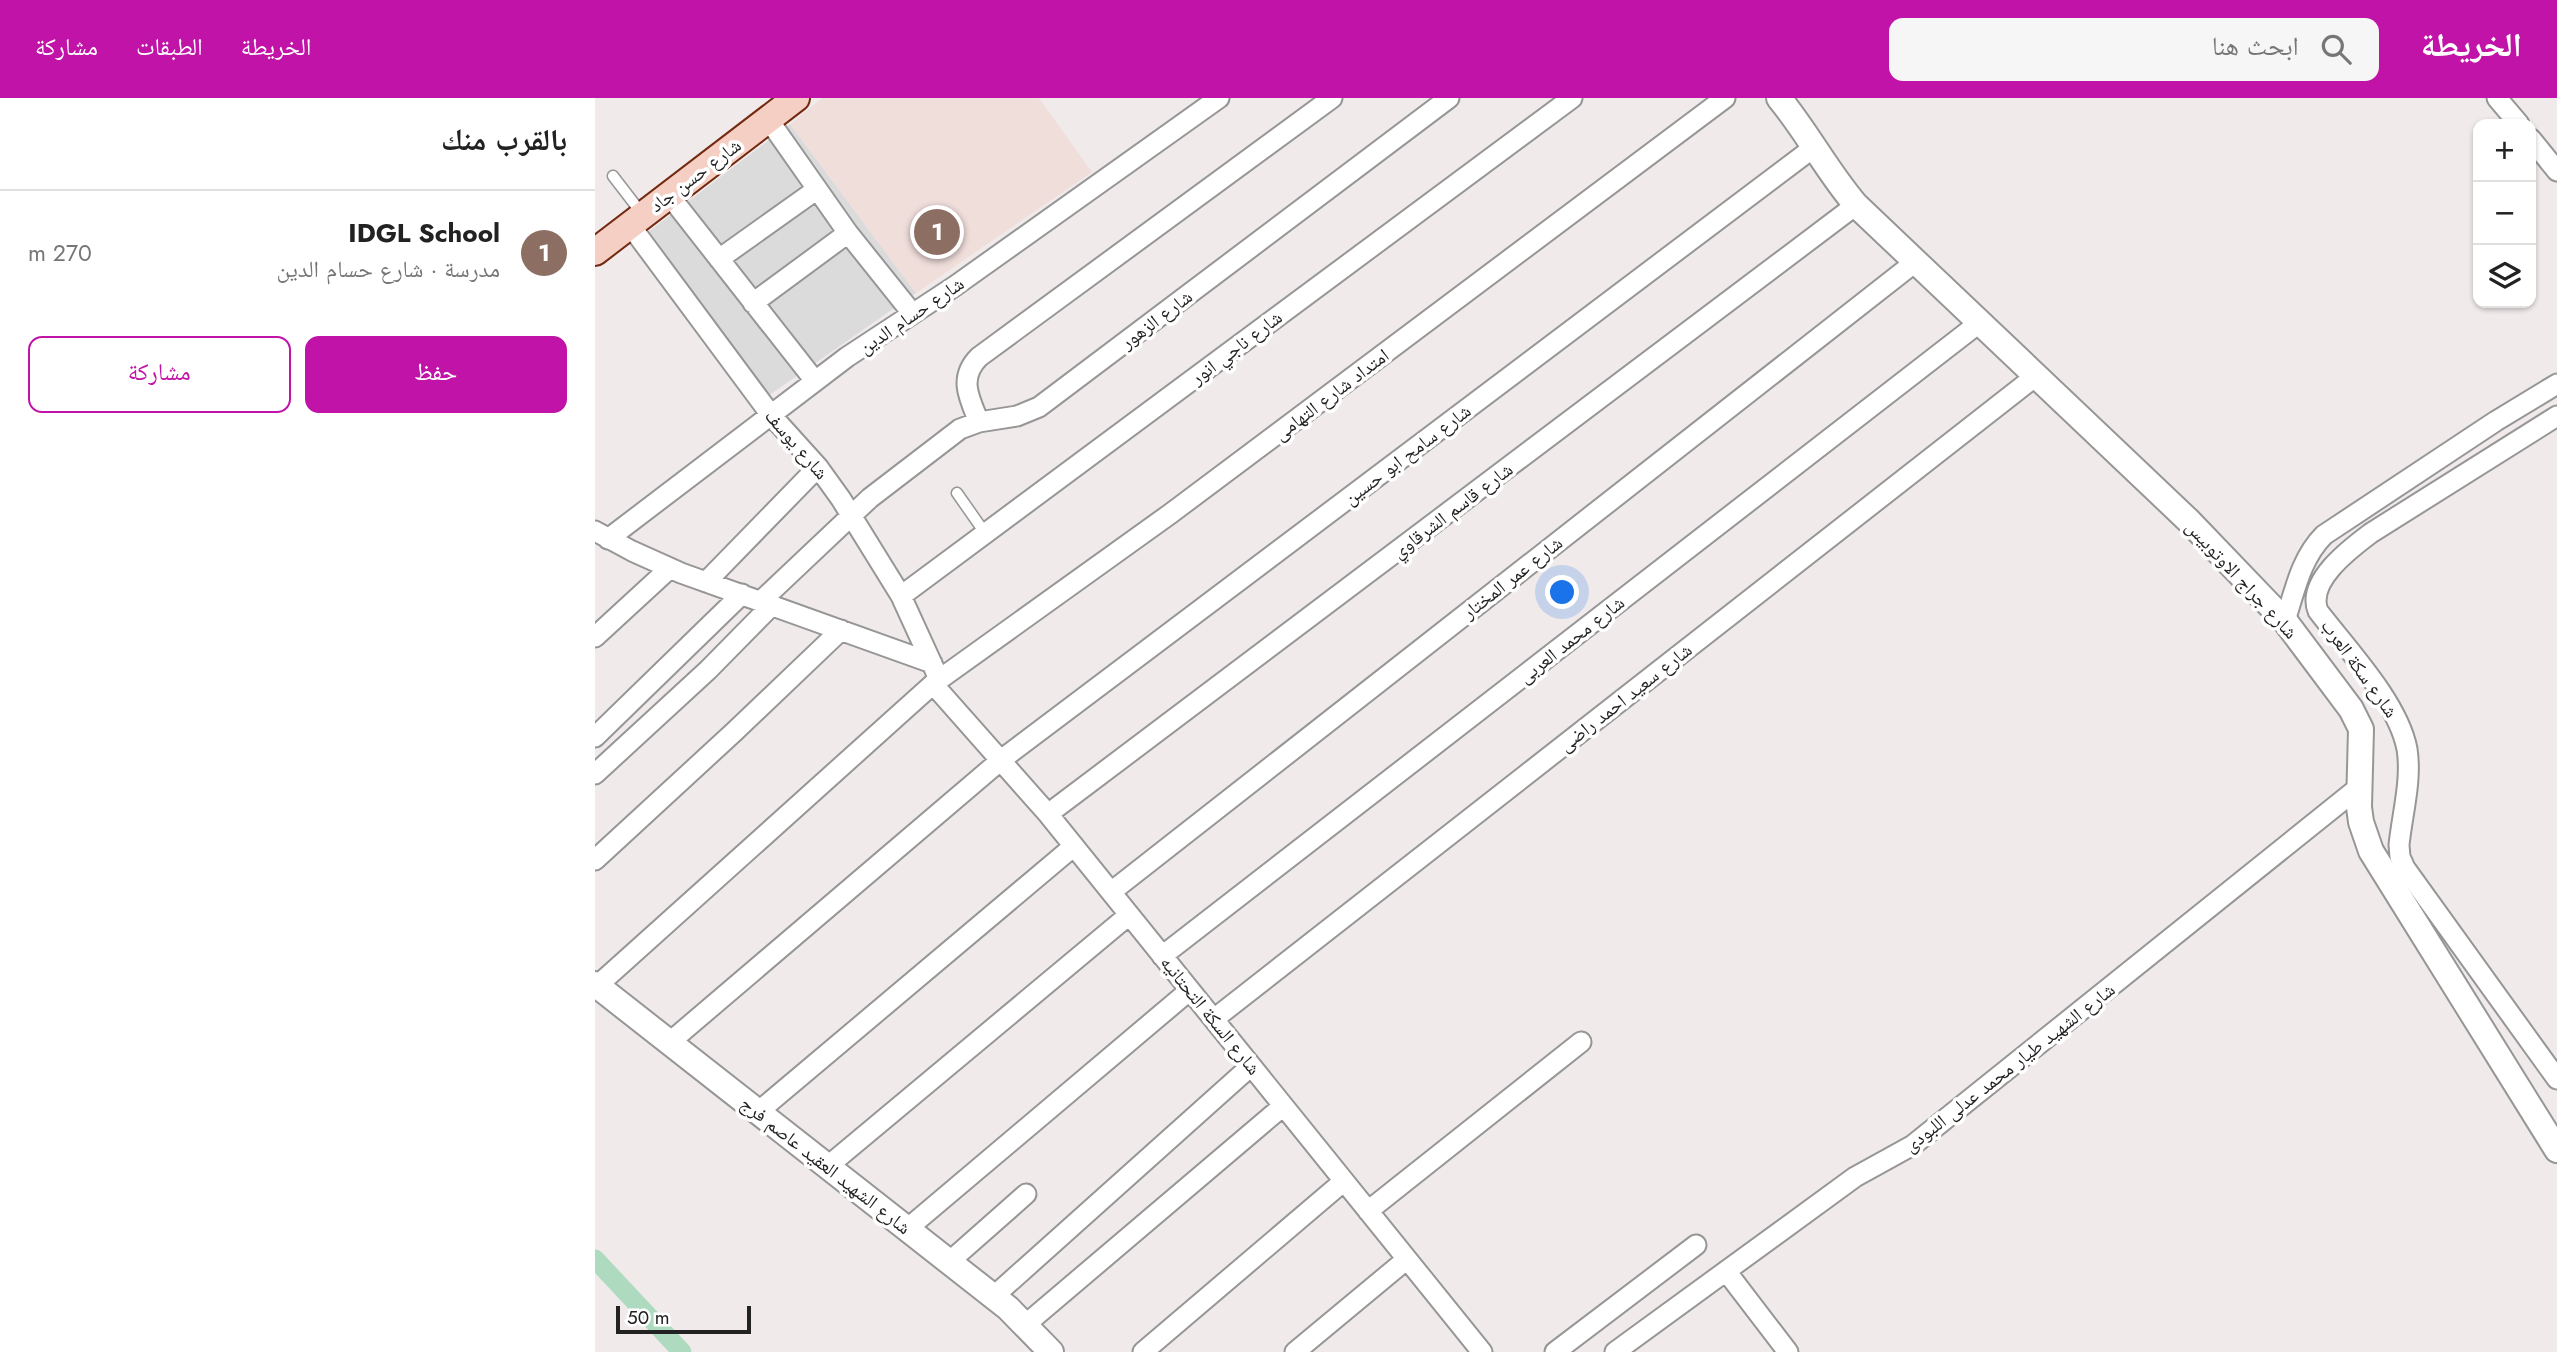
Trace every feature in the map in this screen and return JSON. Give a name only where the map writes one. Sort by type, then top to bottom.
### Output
[{"type":"main road","name":"شارع حسن جاد","points":[[595,252],[796,98]]},
{"type":"street","name":"شارع حسام الدين","points":[[602,535],[815,381],[965,279],[1219,98]]},
{"type":"street","points":[[979,422],[965,384],[972,364],[979,357],[1332,98]]},
{"type":"street","name":"شارع الزهور","points":[[595,774],[708,670],[766,603],[879,490],[960,429],[979,422],[1017,416],[1039,407],[1449,98]]},
{"type":"street","name":"شارع ناجي انور","points":[[901,596],[1572,98]]},
{"type":"street","name":"امتداد شارع التهامى","points":[[596,985],[935,676],[1170,514],[1724,98]]},
{"type":"street","name":"شارع جراج الاوتوبيس","points":[[1779,98],[1856,205],[1914,263],[2189,521],[2285,621],[2356,717],[2362,742],[2358,788],[2361,822],[2371,852],[2557,1150]]},
{"type":"street","points":[[2497,98],[2515,119]]},
{"type":"street","points":[[768,120],[848,233],[912,313]]},
{"type":"street","points":[[2536,145],[2557,171]]},
{"type":"street","name":"شارع سامح ابو حسين","points":[[670,1042],[1001,760],[1813,148]]},
{"type":"street","points":[[719,260],[816,190]]},
{"type":"street","points":[[669,195],[815,381]]},
{"type":"street","name":"شارع قاسم الشرقاوي","points":[[1048,814],[1856,205]]},
{"type":"street","name":"شارع يوسف","points":[[636,220],[771,415],[818,467],[852,516],[901,596],[935,676]]},
{"type":"street","points":[[753,303],[848,233]]},
{"type":"street","name":"شارع عمر المختار","points":[[1111,892],[1914,263]]},
{"type":"street","name":"شارع محمد العربى","points":[[1162,956],[1979,323]]},
{"type":"street","name":"شارع سعيد احمد راضى","points":[[1214,1019],[2036,375]]},
{"type":"street","points":[[2285,621],[2305,559],[2324,535],[2496,421],[2557,384]]},
{"type":"street","name":"شارع سكة العرب","points":[[2557,415],[2342,554],[2327,573],[2316,597],[2316,605],[2391,708],[2401,726],[2408,768],[2400,857],[2557,1079]]},
{"type":"street","points":[[706,582],[818,467]]},
{"type":"street","points":[[602,535],[670,568],[841,630],[935,676]]},
{"type":"street","points":[[595,637],[670,568]]},
{"type":"street","points":[[595,737],[742,594]]},
{"type":"street","points":[[595,860],[841,630]]},
{"type":"street","name":"شارع السكة التحتانيه","points":[[935,676],[1407,1259],[1473,1349]]},
{"type":"street","name":"شارع الشهيد طيار محمد عدلى اللبودى","points":[[1615,1352],[1855,1177],[1913,1145],[2358,788]]},
{"type":"street","points":[[758,1112],[1074,846]]},
{"type":"street","points":[[828,1167],[1129,915]]},
{"type":"street","name":"شارع الشهيد العقيد عاصم فرج","points":[[596,985],[993,1297],[1051,1352]]},
{"type":"street","points":[[907,1229],[1190,990]]},
{"type":"street","points":[[1368,1211],[1581,1042]]},
{"type":"street","points":[[993,1297],[1251,1066]]},
{"type":"street","points":[[1025,1325],[1283,1106]]},
{"type":"street","points":[[1143,1352],[1344,1181]]},
{"type":"street","points":[[949,1262],[1027,1194]]},
{"type":"street","points":[[1555,1352],[1696,1245]]},
{"type":"street","points":[[1295,1352],[1407,1259]]},
{"type":"street","points":[[1726,1271],[1788,1352]]},
{"type":"lane","points":[[613,176],[636,220]]},
{"type":"lane","points":[[957,493],[985,533]]},
{"type":"shaded area","points":[[822,98],[1039,98],[1092,172],[916,293],[790,124]]},
{"type":"shaded area","points":[[790,124],[916,293],[768,396],[648,232]]},
{"type":"waterway","points":[[595,1259],[682,1352]]},
{"type":"place","name":"IDGL School","points":[[937,232]]}]
